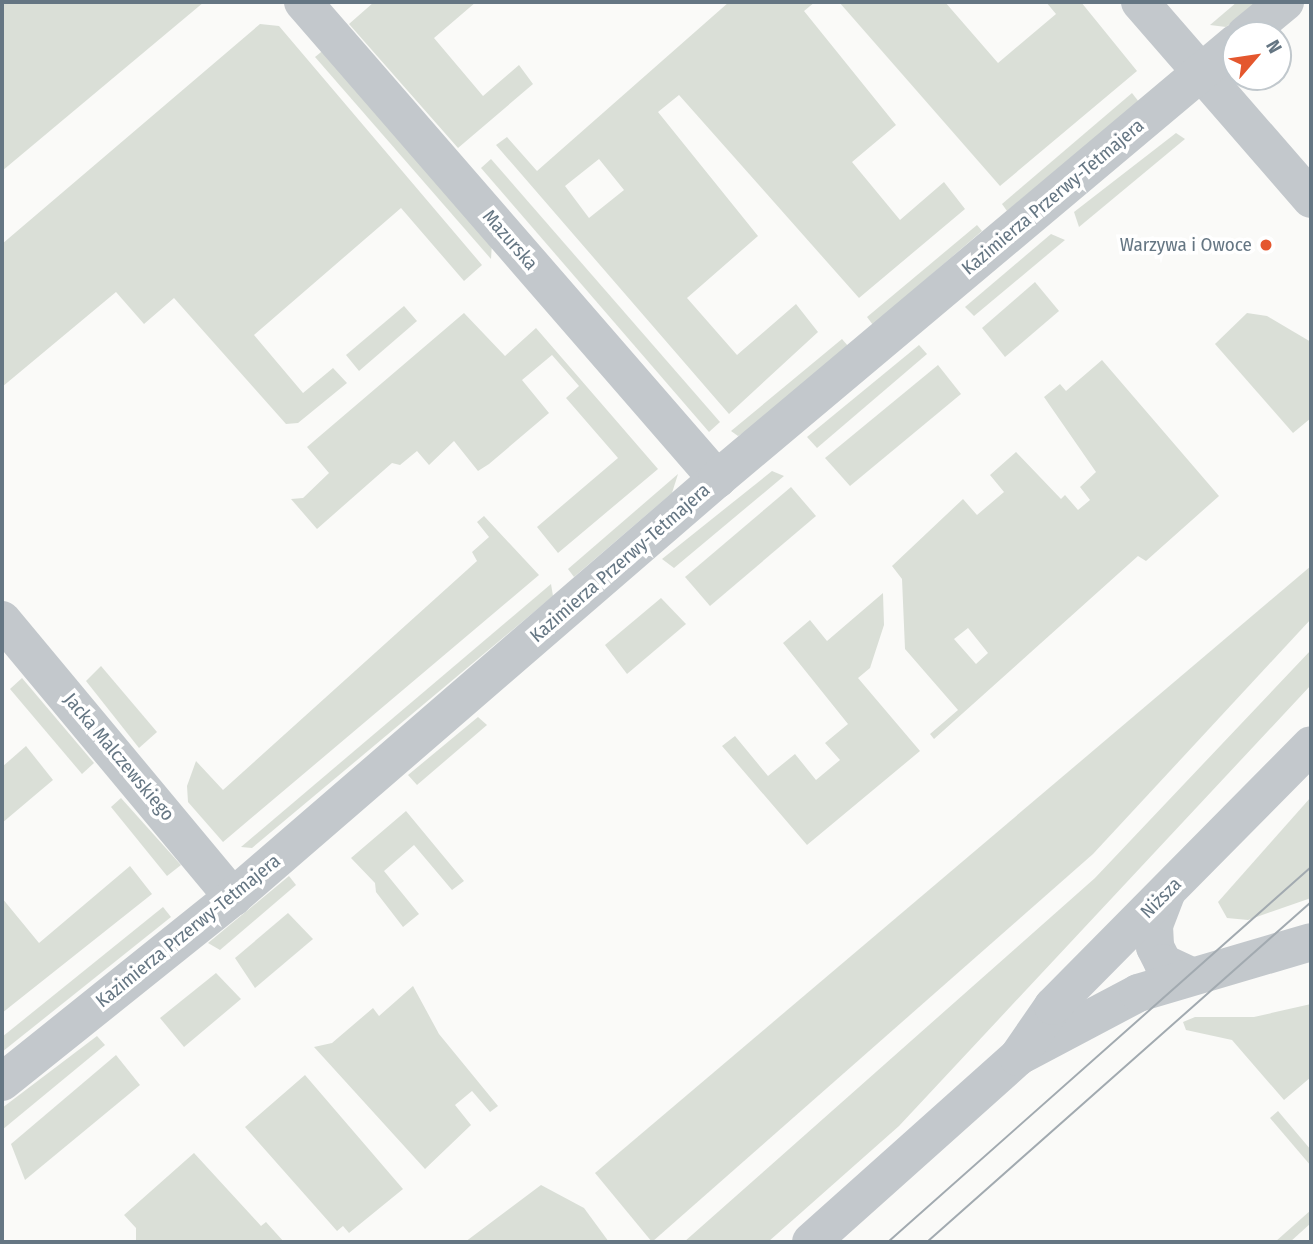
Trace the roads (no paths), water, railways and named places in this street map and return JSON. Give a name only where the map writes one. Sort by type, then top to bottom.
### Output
[{"type":"street","name":"Mazurska","points":[[303,2],[717,479]]},
{"type":"street","points":[[1140,2],[1311,199]]},
{"type":"street","points":[[1262,21],[1284,2]]},
{"type":"street","name":"Kazimierza Przerwy-Tetmajera","points":[[2,1082],[233,897],[717,479],[1222,55]]},
{"type":"street","name":"Jacka Malczewskiego","points":[[2,620],[233,897]]},
{"type":"street","name":"Niższa","points":[[1018,1057],[1053,1006],[1311,745]]},
{"type":"street","points":[[1166,894],[1154,926],[1156,947],[1163,963],[1189,975]]},
{"type":"street","name":"Niższa","points":[[811,1242],[1018,1057],[1092,1014],[1189,975],[1311,942]]},
{"type":"tram line","points":[[888,1242],[1311,867]]},
{"type":"tram line","points":[[927,1242],[1311,902]]},
{"type":"place","name":"Warzywa i Owoce","points":[[1266,245]]}]
